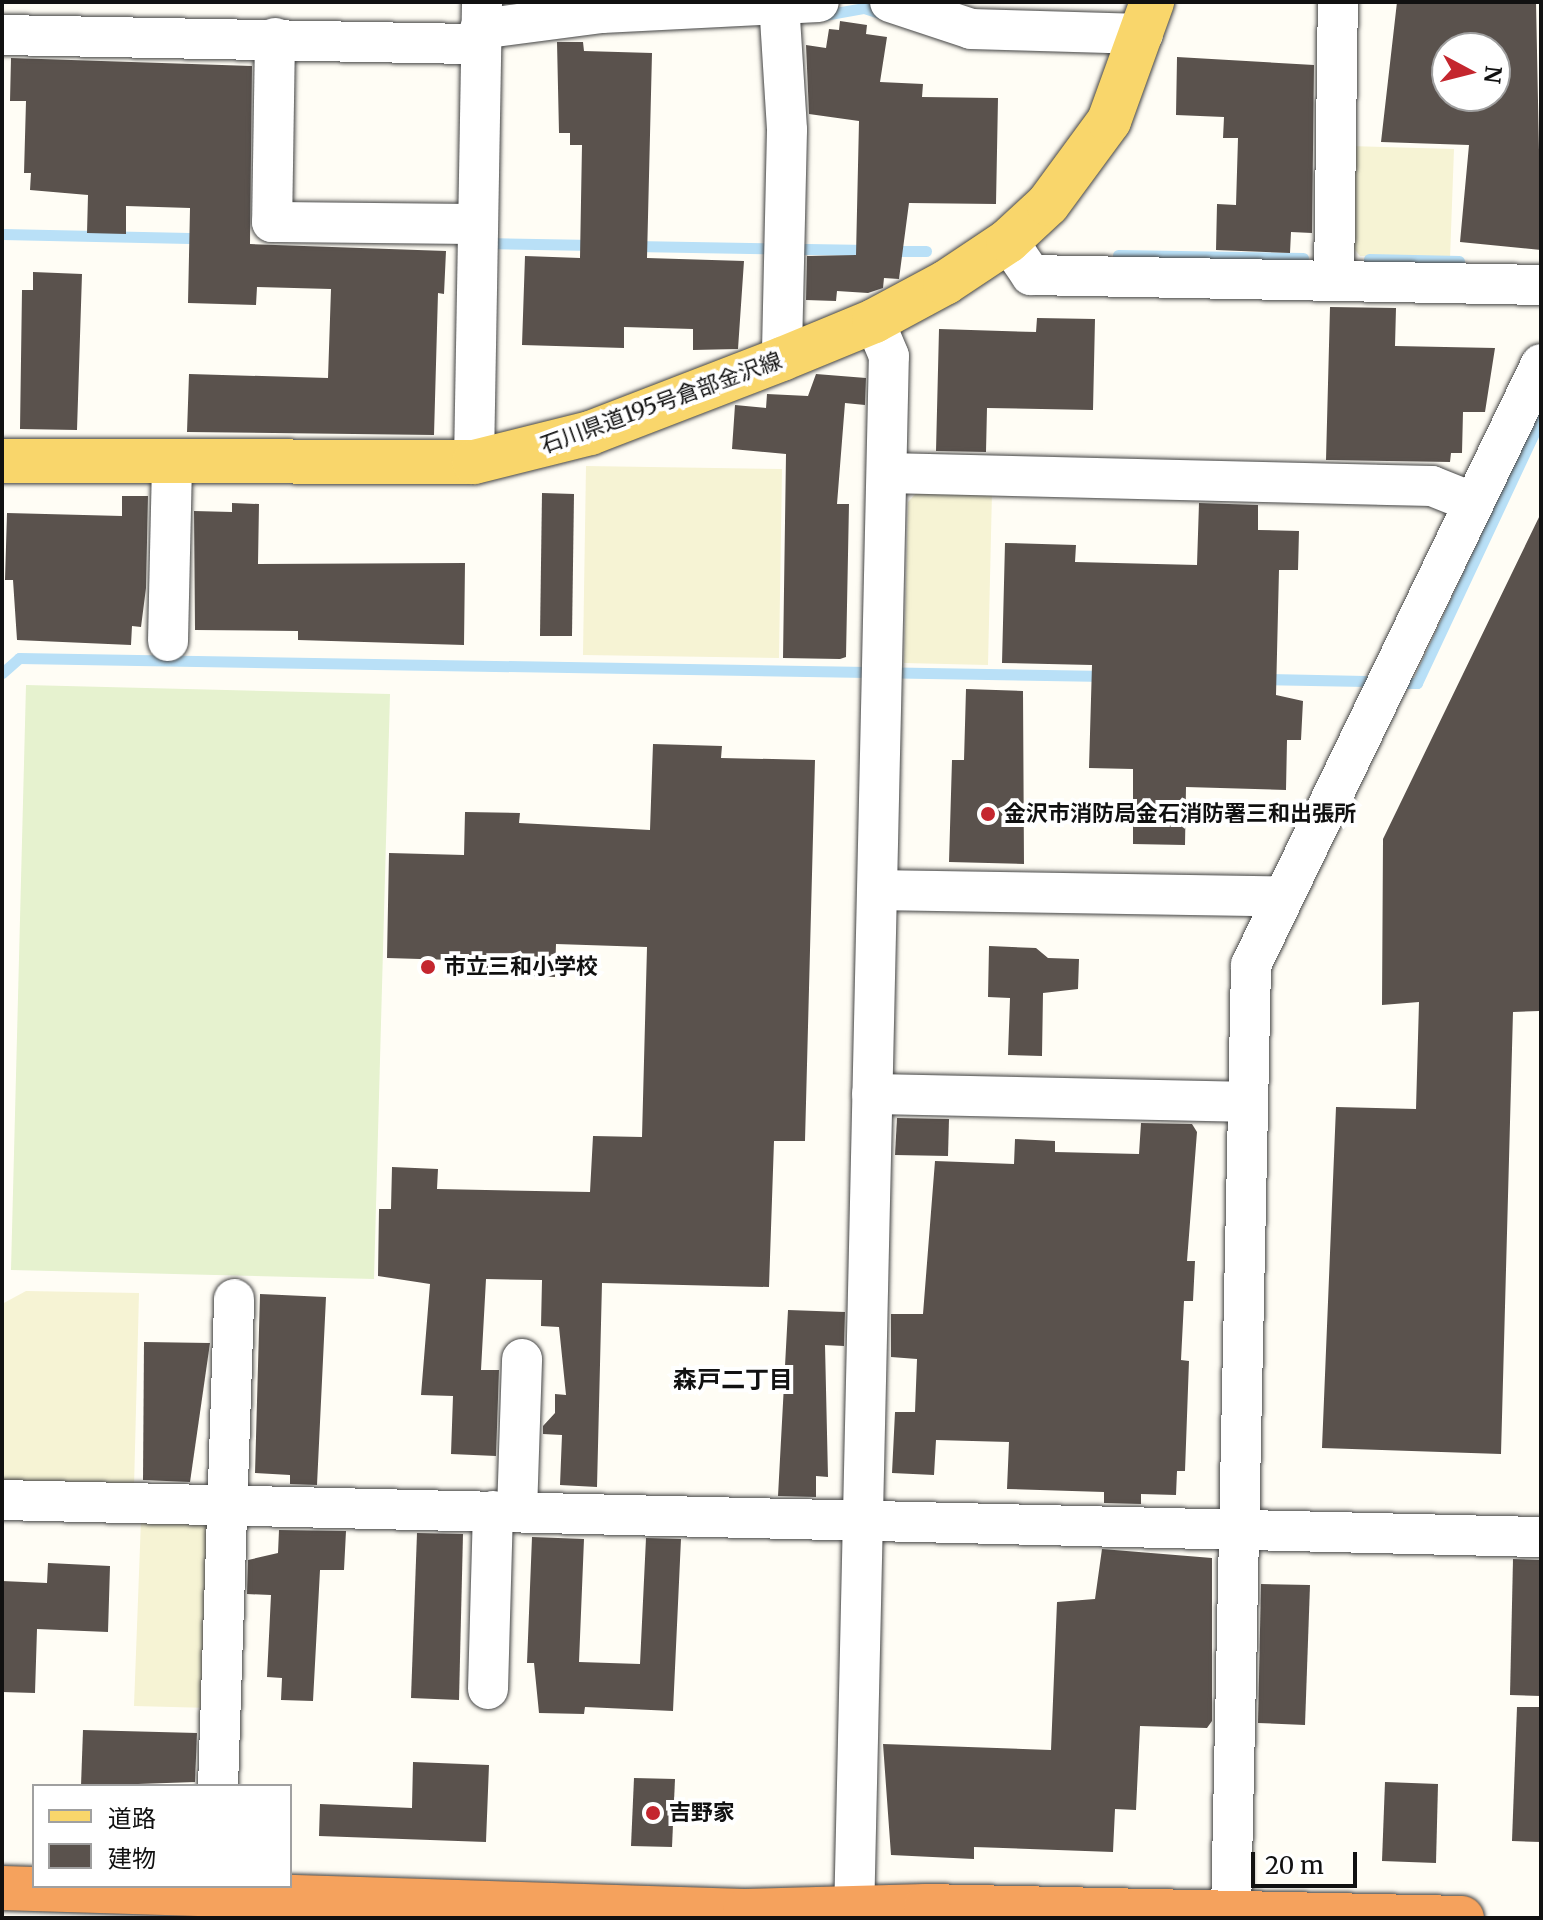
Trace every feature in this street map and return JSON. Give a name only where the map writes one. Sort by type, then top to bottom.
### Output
[{"type":"highway","points":[[2,1888],[216,1889],[533,1906],[854,1913],[1231,1913],[1462,1918]]},
{"type":"main road","name":"石川県道195号倉部金沢線","points":[[2,461],[474,462],[590,433],[782,359],[874,321],[1008,241],[1093,148],[1147,18]]},
{"type":"street","points":[[779,2],[787,130],[782,359]]},
{"type":"street","points":[[2,35],[73,18],[275,38],[480,25],[602,13],[819,2]]},
{"type":"street","points":[[890,2],[971,29],[1147,18]]},
{"type":"street","points":[[1334,279],[1338,2]]},
{"type":"street","points":[[474,462],[480,25]]},
{"type":"street","points":[[275,38],[272,222],[477,237]]},
{"type":"street","points":[[1008,241],[1031,275],[1541,285]]},
{"type":"street","points":[[854,1913],[889,356],[874,321]]},
{"type":"street","points":[[1231,1913],[1245,1102],[1251,965],[1280,896],[1541,364]]},
{"type":"street","points":[[168,641],[172,463]]},
{"type":"street","points":[[887,473],[1432,486],[1472,502]]},
{"type":"street","points":[[878,890],[1280,896]]},
{"type":"street","points":[[872,1094],[1245,1102]]},
{"type":"street","points":[[218,1784],[234,1299]]},
{"type":"street","points":[[488,1689],[522,1359]]},
{"type":"street","points":[[2,1500],[1541,1537]]},
{"type":"shaded area","points":[[1349,146],[1454,149],[1450,259],[1360,256],[1346,238]]},
{"type":"shaded area","points":[[586,466],[782,469],[779,658],[583,655]]},
{"type":"shaded area","points":[[919,490],[992,492],[988,665],[904,663],[908,502]]},
{"type":"shaded area","points":[[26,1291],[139,1293],[134,1487],[2,1484],[2,1304]]},
{"type":"shaded area","points":[[141,1520],[206,1522],[217,1534],[211,1708],[134,1706]]},
{"type":"green space","points":[[26,685],[390,694],[374,1279],[11,1270]]},
{"type":"building","points":[[1397,2],[1536,2],[1541,250],[1460,242],[1469,145],[1381,142]]},
{"type":"building","points":[[840,21],[867,25],[866,34],[887,37],[880,82],[923,84],[922,97],[998,98],[996,204],[909,203],[899,279],[884,278],[883,288],[868,293],[837,291],[836,301],[806,300],[807,256],[856,255],[859,121],[809,114],[806,45],[826,48],[829,29],[839,30]]},
{"type":"building","points":[[557,42],[583,42],[584,51],[652,53],[647,258],[744,261],[738,349],[693,350],[693,329],[624,327],[624,348],[522,345],[525,256],[580,258],[582,145],[570,145],[570,133],[559,133]]},
{"type":"building","points":[[1177,57],[1314,65],[1312,233],[1291,232],[1290,253],[1216,250],[1217,204],[1236,205],[1238,138],[1223,138],[1224,117],[1176,115]]},
{"type":"building","points":[[11,58],[252,66],[250,244],[446,251],[444,294],[438,293],[434,435],[187,432],[189,374],[328,378],[331,289],[257,287],[256,305],[188,303],[190,208],[126,206],[126,234],[87,233],[88,195],[30,190],[31,173],[24,173],[26,101],[10,101]]},
{"type":"building","points":[[33,272],[82,274],[77,430],[20,429],[22,290],[33,290]]},
{"type":"building","points":[[1330,307],[1396,308],[1395,346],[1495,348],[1485,412],[1463,412],[1462,453],[1451,453],[1450,462],[1326,460]]},
{"type":"building","points":[[1037,318],[1095,319],[1093,410],[987,408],[986,452],[936,451],[939,329],[1036,332]]},
{"type":"building","points":[[816,374],[866,378],[865,405],[845,403],[837,504],[849,504],[846,657],[840,659],[783,658],[786,454],[732,449],[735,405],[766,408],[767,394],[808,396]]},
{"type":"building","points":[[542,493],[574,494],[572,636],[540,636]]},
{"type":"building","points":[[122,496],[148,496],[146,588],[141,627],[132,626],[131,645],[17,640],[13,580],[5,580],[7,513],[122,516]]},
{"type":"building","points":[[232,503],[259,504],[258,564],[465,563],[464,645],[298,640],[298,631],[195,630],[194,511],[232,512]]},
{"type":"building","points":[[1199,503],[1258,505],[1258,530],[1299,531],[1298,570],[1279,570],[1276,695],[1303,701],[1301,740],[1287,740],[1286,790],[1186,787],[1185,845],[1133,844],[1133,769],[1089,768],[1092,665],[1002,663],[1005,543],[1076,545],[1075,562],[1197,565]]},
{"type":"building","points":[[1541,513],[1541,984],[1539,1011],[1513,1012],[1501,1454],[1322,1448],[1336,1107],[1416,1109],[1419,1002],[1382,1005],[1383,839]]},
{"type":"building","points":[[966,689],[1023,691],[1024,864],[949,862],[952,760],[964,760]]},
{"type":"building","points":[[653,744],[722,746],[721,758],[815,760],[805,1141],[774,1141],[769,1287],[602,1283],[597,1487],[560,1485],[562,1435],[543,1434],[543,1426],[555,1413],[555,1394],[566,1395],[559,1327],[541,1326],[542,1280],[486,1279],[481,1370],[499,1370],[496,1456],[451,1454],[453,1396],[421,1395],[430,1284],[378,1276],[379,1209],[391,1209],[392,1167],[438,1169],[437,1189],[590,1192],[593,1136],[642,1137],[647,947],[556,944],[555,977],[486,974],[486,961],[387,958],[389,853],[464,855],[465,812],[520,813],[519,823],[650,830]]},
{"type":"building","points":[[989,946],[1036,948],[1048,958],[1079,959],[1078,989],[1043,993],[1042,1056],[1008,1055],[1010,998],[988,997]]},
{"type":"building","points":[[897,1118],[949,1119],[948,1156],[895,1155]]},
{"type":"building","points":[[1141,1123],[1192,1124],[1197,1132],[1187,1261],[1195,1261],[1193,1301],[1184,1301],[1181,1360],[1189,1361],[1185,1471],[1177,1471],[1176,1495],[1141,1494],[1141,1504],[1104,1503],[1104,1492],[1007,1489],[1009,1442],[936,1440],[934,1475],[892,1473],[895,1412],[915,1412],[917,1359],[891,1357],[891,1314],[923,1314],[935,1161],[1014,1164],[1015,1139],[1055,1141],[1055,1152],[1139,1154]]},
{"type":"building","points":[[260,1294],[326,1297],[317,1485],[290,1484],[290,1475],[255,1473]]},
{"type":"building","points":[[788,1310],[845,1312],[844,1346],[825,1345],[828,1477],[816,1476],[816,1497],[778,1496]]},
{"type":"building","points":[[144,1342],[210,1343],[190,1482],[143,1480]]},
{"type":"building","points":[[279,1530],[346,1531],[344,1570],[320,1570],[313,1701],[281,1700],[282,1678],[267,1677],[271,1595],[247,1594],[248,1560],[278,1553]]},
{"type":"building","points":[[417,1533],[463,1534],[459,1700],[411,1698]]},
{"type":"building","points":[[532,1537],[584,1539],[579,1662],[640,1664],[646,1538],[681,1539],[673,1711],[585,1707],[584,1714],[539,1713],[534,1663],[527,1663]]},
{"type":"building","points":[[1102,1549],[1212,1558],[1212,1721],[1207,1728],[1140,1726],[1136,1810],[1115,1809],[1113,1852],[974,1847],[974,1859],[891,1855],[883,1744],[1051,1750],[1057,1602],[1095,1599]]},
{"type":"building","points":[[1513,1559],[1541,1560],[1541,1696],[1510,1695]]},
{"type":"building","points":[[48,1563],[110,1566],[108,1632],[37,1629],[35,1693],[2,1692],[2,1581],[47,1583]]},
{"type":"building","points":[[1261,1584],[1310,1585],[1305,1725],[1258,1723]]},
{"type":"building","points":[[1517,1707],[1541,1707],[1541,1842],[1512,1841]]},
{"type":"building","points":[[83,1730],[197,1733],[195,1782],[81,1784]]},
{"type":"building","points":[[413,1762],[489,1765],[486,1842],[319,1836],[320,1804],[412,1808]]},
{"type":"building","points":[[634,1778],[675,1779],[672,1847],[631,1846]]},
{"type":"building","points":[[1385,1782],[1438,1784],[1436,1863],[1382,1861]]},
{"type":"waterway","points":[[824,15],[864,8],[885,15]]},
{"type":"waterway","points":[[2,234],[201,238]]},
{"type":"waterway","points":[[483,243],[593,245]]},
{"type":"waterway","points":[[634,246],[869,250]]},
{"type":"waterway","points":[[890,251],[926,251]]},
{"type":"waterway","points":[[1118,255],[1303,258]]},
{"type":"waterway","points":[[1369,259],[1459,261]]},
{"type":"waterway","points":[[1407,683],[1417,683],[1541,418]]},
{"type":"waterway","points":[[2,673],[19,658],[1106,676]]},
{"type":"waterway","points":[[1263,679],[1365,681]]},
{"type":"place","name":"金沢市消防局金石消防署三和出張所","points":[[988,814]]},
{"type":"place","name":"市立三和小学校","points":[[428,967]]},
{"type":"place","name":"吉野家","points":[[653,1813]]},
{"type":"district","name":"森戸二丁目","points":[[733,1380]]}]
